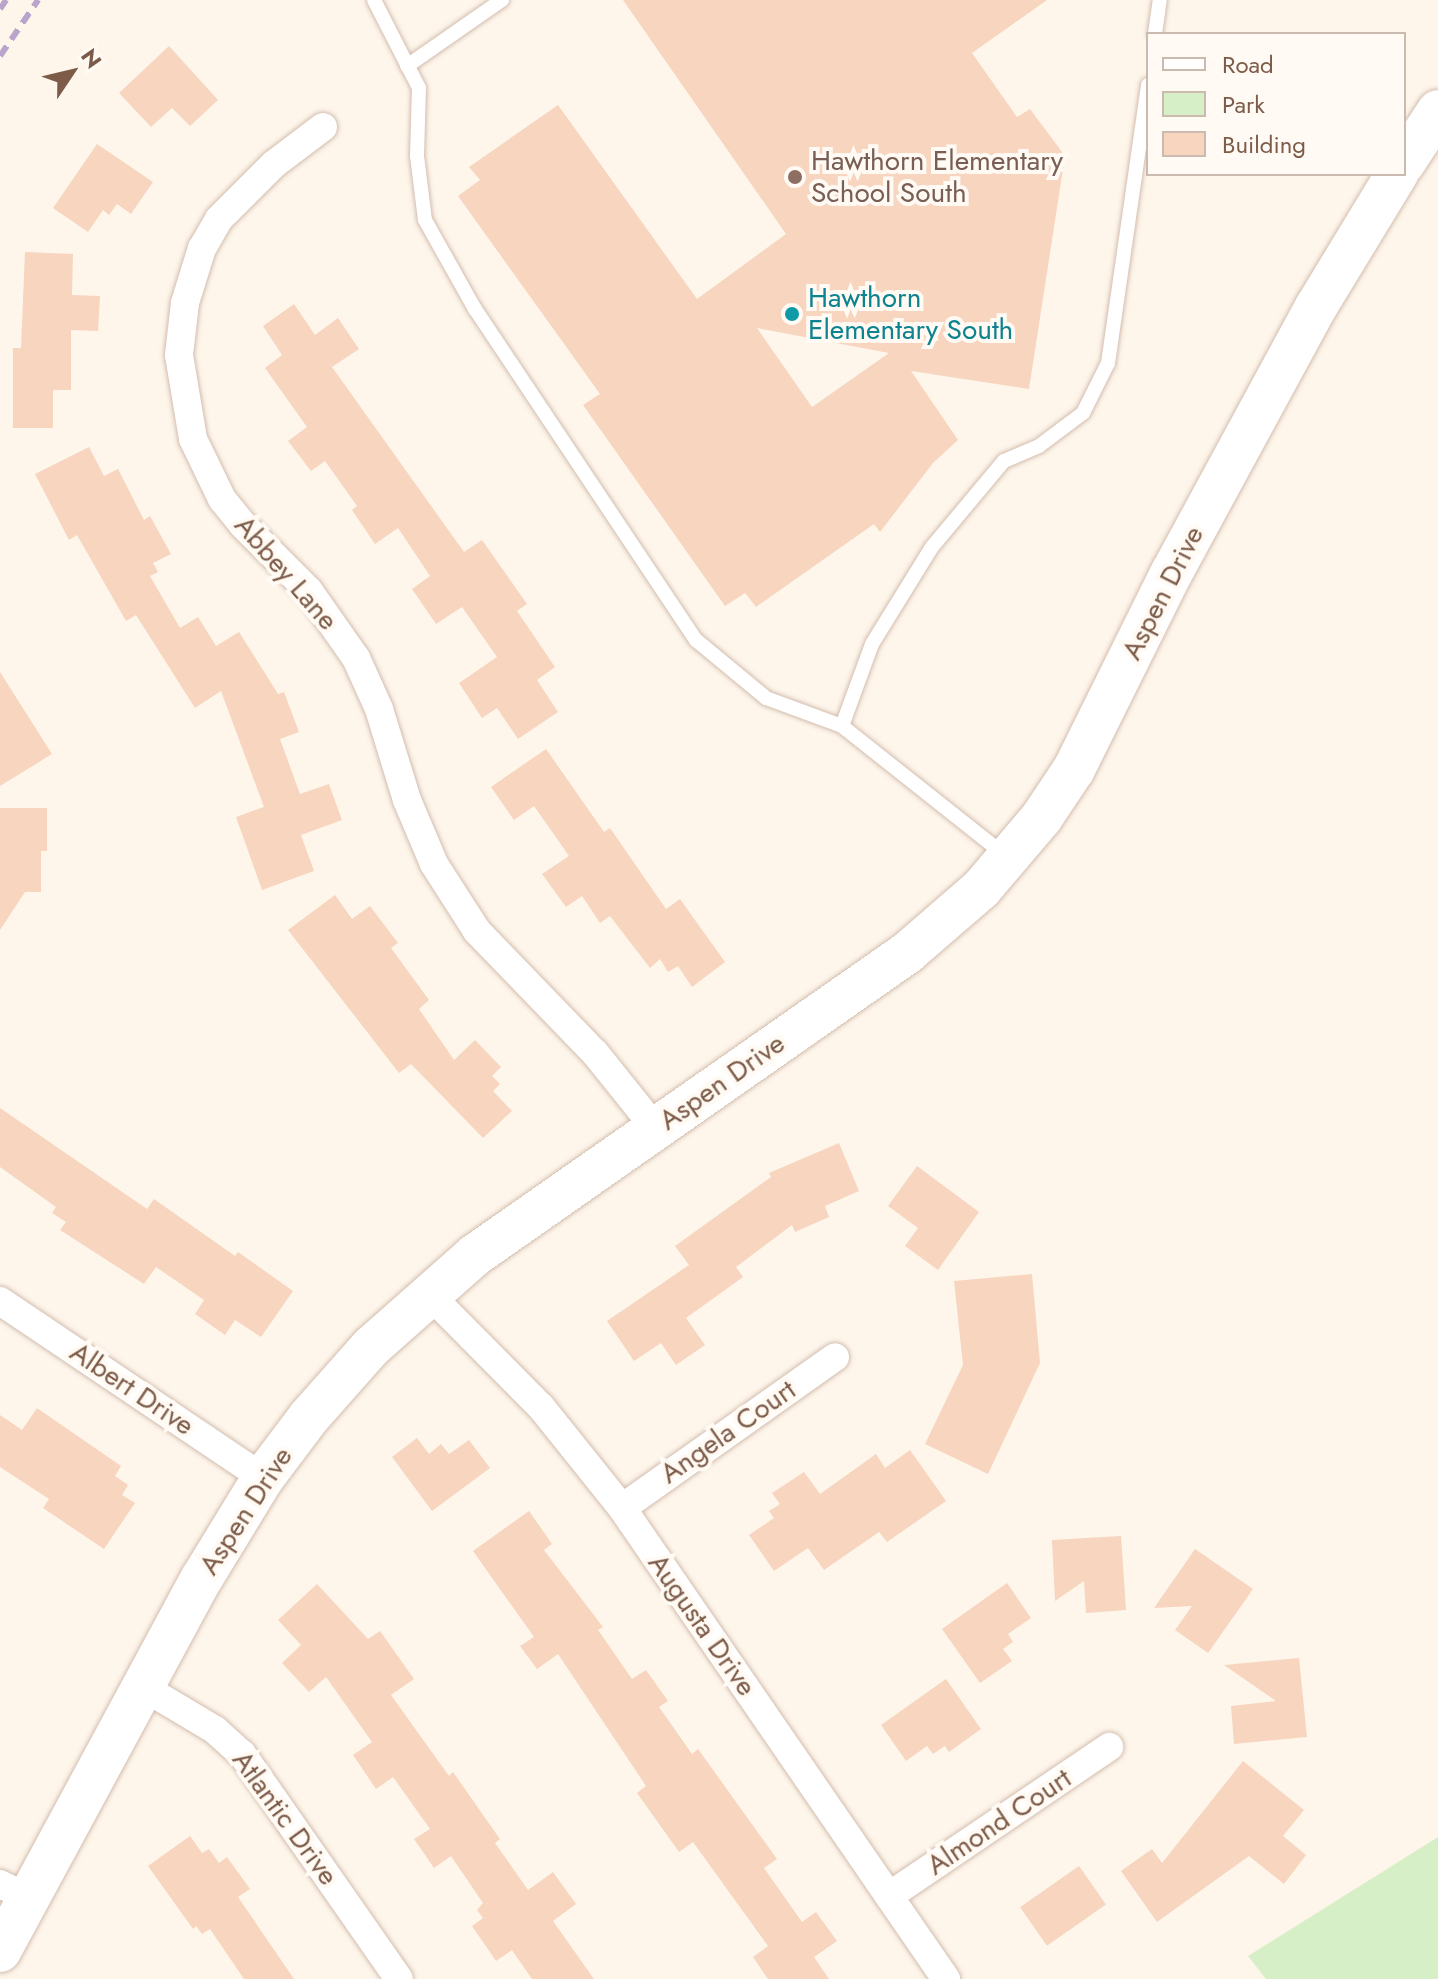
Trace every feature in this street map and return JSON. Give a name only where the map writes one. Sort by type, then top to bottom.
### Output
[{"type":"street","points":[[1406,160],[1438,111]]},
{"type":"street","name":"Abbey Lane","points":[[323,127],[274,164],[219,219],[202,248],[185,303],[179,355],[193,439],[222,499],[243,525],[309,591],[356,658],[379,709],[407,800],[434,864],[477,931],[595,1053],[655,1128]]},
{"type":"street","name":"Aspen Drive","points":[[0,1951],[14,1891],[143,1687],[202,1578],[263,1478],[309,1417],[371,1347],[475,1255],[907,953],[981,889],[1042,817],[1074,769],[1179,558],[1316,307],[1396,176]]},
{"type":"street","name":"Augusta Drive","points":[[429,1294],[541,1407],[622,1508],[946,1979]]},
{"type":"street","name":"Albert Drive","points":[[0,1301],[263,1478]]},
{"type":"street","name":"Angela Court","points":[[622,1508],[835,1357]]},
{"type":"street","name":"Atlantic Drive","points":[[143,1687],[215,1730],[242,1754],[399,1979]]},
{"type":"street","name":"Almond Court","points":[[889,1896],[1109,1747]]},
{"type":"lane","points":[[374,0],[419,88],[417,156],[425,220],[475,309],[696,640],[766,698],[842,726],[1008,858]]},
{"type":"lane","points":[[407,66],[502,0]]},
{"type":"lane","points":[[1155,32],[1160,0]]},
{"type":"lane","points":[[842,726],[872,644],[932,547],[1004,461],[1039,446],[1083,413],[1108,363],[1146,99]]},
{"type":"green space","points":[[1438,1837],[1438,1979],[1266,1979],[1248,1956]]},
{"type":"building","name":"Hawthorn Elementary South","points":[[623,0],[1047,0],[972,53],[1017,117],[1030,109],[1065,156],[1029,389],[911,371],[958,440],[933,463],[880,532],[874,524],[756,607],[745,593],[725,606],[583,405],[600,394],[458,196],[480,180],[469,167],[558,105],[697,299],[786,234]],"holes":[[[757,328],[889,353],[812,407]]]},
{"type":"building","points":[[169,46],[218,100],[190,126],[172,108],[151,127],[119,93]]},
{"type":"building","points":[[97,144],[153,182],[131,214],[117,204],[109,215],[103,210],[88,232],[53,208]]},
{"type":"building","points":[[25,252],[73,254],[72,295],[100,296],[98,331],[71,330],[71,390],[53,390],[53,428],[13,428],[13,348],[21,348]]},
{"type":"building","points":[[294,304],[315,335],[338,318],[359,349],[332,367],[464,552],[482,540],[527,604],[517,611],[555,667],[537,680],[558,712],[518,739],[497,708],[482,718],[459,683],[497,657],[462,607],[436,624],[412,589],[430,576],[398,528],[375,544],[352,510],[357,506],[325,461],[311,471],[288,441],[307,427],[265,368],[282,355],[263,326]]},
{"type":"building","points":[[89,447],[104,476],[118,469],[144,520],[150,516],[171,554],[153,563],[158,572],[150,576],[180,628],[198,617],[216,646],[239,632],[278,694],[284,692],[299,732],[280,739],[300,794],[329,784],[342,820],[301,835],[314,871],[262,890],[236,817],[264,807],[221,691],[195,708],[136,615],[126,621],[77,535],[69,540],[35,474]]},
{"type":"building","points":[[0,672],[52,754],[0,786]]},
{"type":"building","points":[[546,749],[604,832],[610,828],[666,909],[680,899],[725,962],[692,987],[678,966],[668,972],[660,959],[650,968],[610,916],[600,923],[582,896],[566,907],[542,874],[569,856],[534,806],[514,820],[491,787]]},
{"type":"building","points":[[0,808],[47,808],[47,851],[41,851],[41,892],[25,892],[0,930]]},
{"type":"building","points":[[335,895],[352,919],[370,906],[398,943],[391,948],[429,1000],[419,1009],[454,1060],[475,1040],[501,1067],[492,1076],[500,1084],[493,1091],[512,1111],[483,1138],[411,1064],[399,1073],[288,930]]},
{"type":"building","points":[[0,1108],[147,1209],[154,1199],[235,1256],[238,1252],[293,1291],[261,1337],[235,1320],[225,1335],[195,1314],[204,1300],[156,1267],[144,1284],[60,1230],[66,1222],[52,1213],[56,1207],[0,1167]]},
{"type":"building","points":[[839,1143],[859,1191],[825,1206],[829,1217],[795,1232],[792,1225],[736,1267],[743,1277],[686,1318],[705,1345],[676,1365],[661,1343],[634,1361],[607,1321],[689,1265],[675,1246],[771,1177],[769,1173]]},
{"type":"building","points":[[917,1166],[979,1212],[938,1270],[905,1246],[918,1228],[888,1206]]},
{"type":"building","points":[[1032,1274],[1040,1363],[988,1474],[925,1444],[963,1365],[954,1281]]},
{"type":"building","points":[[37,1408],[121,1466],[115,1476],[128,1485],[122,1495],[135,1503],[104,1549],[43,1508],[49,1499],[0,1467],[0,1415],[22,1430]]},
{"type":"building","points":[[417,1438],[429,1454],[441,1444],[449,1454],[469,1440],[490,1468],[432,1511],[392,1457]]},
{"type":"building","points":[[910,1450],[946,1501],[887,1542],[879,1532],[824,1570],[808,1548],[774,1571],[749,1535],[774,1518],[769,1511],[780,1504],[772,1493],[804,1472],[820,1494],[876,1454],[885,1468]]},
{"type":"building","points":[[529,1511],[552,1544],[544,1550],[603,1627],[598,1630],[632,1679],[646,1670],[668,1701],[659,1707],[692,1754],[698,1749],[777,1859],[764,1868],[802,1922],[816,1912],[837,1941],[814,1957],[829,1979],[768,1979],[753,1957],[768,1946],[693,1842],[679,1852],[637,1793],[646,1786],[558,1654],[537,1669],[520,1646],[534,1637],[473,1551]]},
{"type":"building","points":[[1121,1536],[1126,1610],[1086,1613],[1084,1581],[1055,1601],[1052,1540]]},
{"type":"building","points":[[1195,1549],[1253,1589],[1208,1653],[1175,1630],[1192,1606],[1154,1608]]},
{"type":"building","points":[[1007,1583],[1031,1618],[1008,1634],[1013,1642],[1003,1649],[1012,1661],[980,1683],[942,1629]]},
{"type":"building","points":[[317,1584],[368,1639],[380,1631],[414,1679],[391,1695],[449,1776],[453,1772],[500,1839],[495,1843],[528,1890],[553,1872],[576,1904],[553,1921],[594,1979],[532,1979],[512,1950],[496,1961],[472,1926],[483,1918],[477,1910],[483,1903],[451,1856],[434,1868],[414,1839],[430,1829],[393,1777],[376,1789],[353,1755],[372,1742],[326,1677],[309,1692],[282,1663],[301,1645],[278,1620]]},
{"type":"building","points":[[1299,1658],[1307,1737],[1234,1744],[1231,1706],[1276,1701],[1224,1665]]},
{"type":"building","points":[[946,1679],[981,1729],[949,1752],[945,1746],[933,1754],[927,1746],[906,1761],[881,1725]]},
{"type":"building","points":[[1243,1761],[1304,1810],[1283,1836],[1306,1855],[1284,1884],[1249,1856],[1157,1922],[1121,1871],[1152,1849],[1162,1863]]},
{"type":"building","points":[[190,1836],[202,1853],[209,1849],[219,1863],[227,1857],[250,1889],[238,1897],[294,1979],[244,1979],[210,1929],[202,1934],[196,1926],[193,1929],[148,1866]]},
{"type":"building","points":[[1079,1866],[1106,1905],[1047,1946],[1020,1907]]},
{"type":"railway","points":[[0,9],[6,0]]},
{"type":"railway","points":[[0,56],[38,0]]},
{"type":"place","name":"Hawthorn Elementary School South","points":[[795,177]]},
{"type":"place","name":"Hawthorn Elementary South","points":[[792,314]]}]
